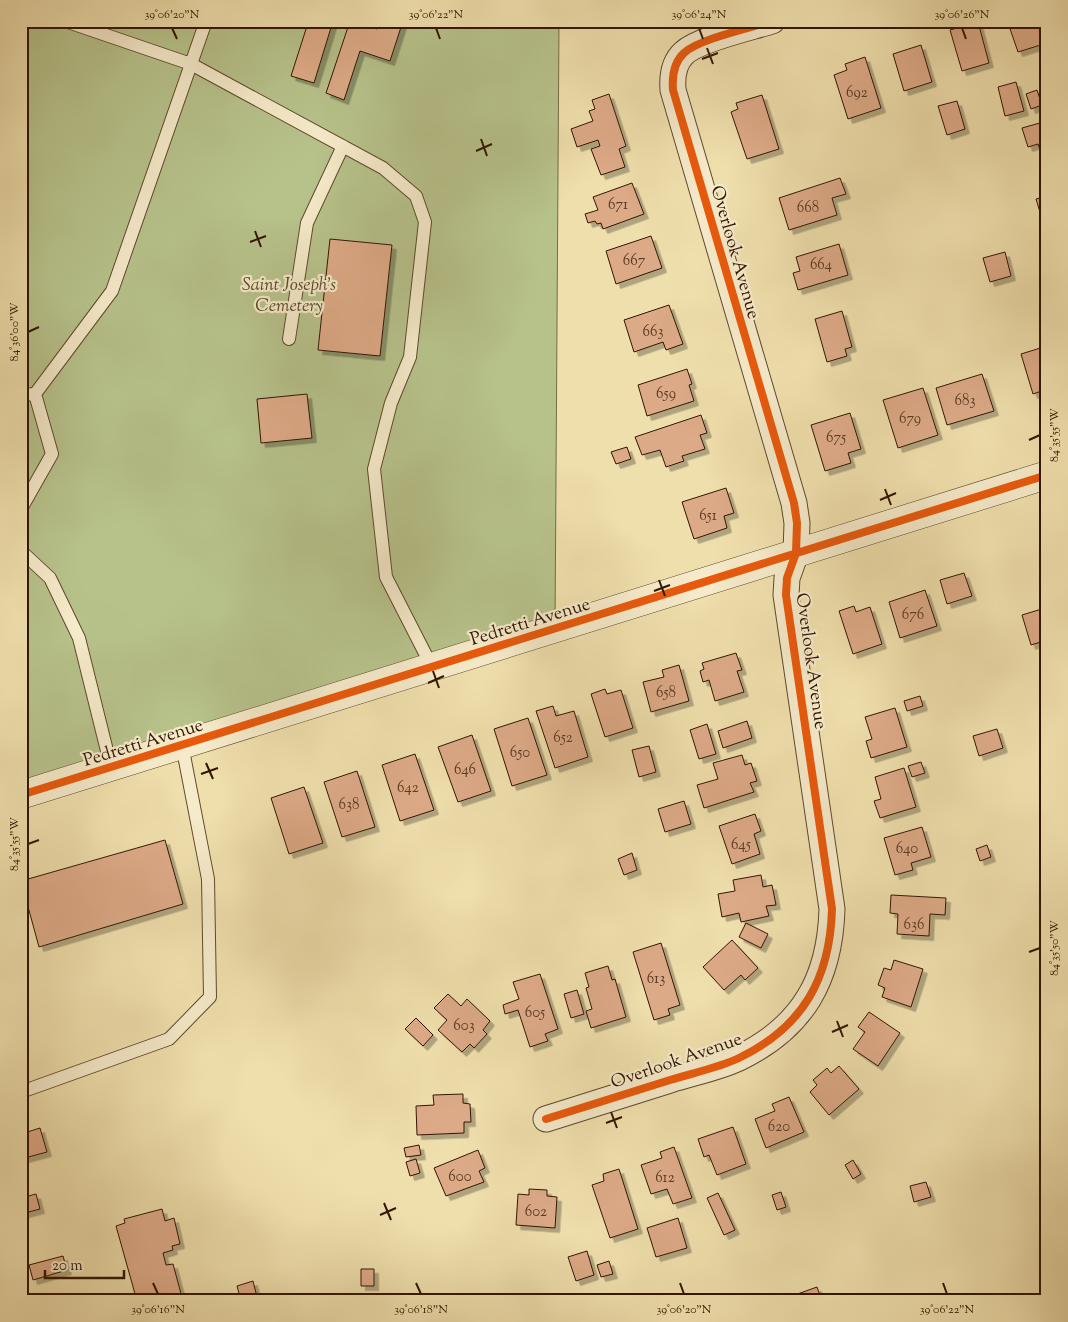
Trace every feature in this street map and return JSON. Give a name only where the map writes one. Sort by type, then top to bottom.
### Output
[{"type":"street","name":"Overlook Avenue","points":[[546,1119],[738,1059],[770,1040],[789,1024],[805,1004],[818,982],[826,959],[831,934],[832,909],[786,596],[787,578],[796,553],[797,523],[794,503],[673,90],[672,77],[676,64],[683,54],[700,43],[772,21]]},
{"type":"street","name":"Pedretti Avenue","points":[[21,795],[1047,474]]},
{"type":"lane","points":[[65,21],[191,64],[383,168],[416,196],[425,222],[410,357],[391,403],[374,469],[386,576],[432,667]]},
{"type":"lane","points":[[21,395],[35,394],[112,292],[206,21]]},
{"type":"lane","points":[[289,339],[307,223],[343,146]]},
{"type":"lane","points":[[21,509],[52,454],[35,394]]},
{"type":"lane","points":[[21,551],[50,578],[79,638],[111,767]]},
{"type":"lane","points":[[21,1092],[169,1039],[210,997],[208,879],[182,745]]},
{"type":"green space","name":"Saint Joseph’s Cemetery","points":[[21,21],[559,21],[555,628],[21,795]]},
{"type":"building","points":[[293,21],[333,21],[314,83],[291,76],[307,26]]},
{"type":"building","points":[[350,21],[377,29],[380,21],[403,21],[390,61],[360,51],[344,100],[326,93]]},
{"type":"building","points":[[1013,21],[1045,21],[1047,43],[1018,52],[1008,23]]},
{"type":"building","points":[[978,22],[989,63],[962,71],[950,30]]},
{"type":"building","points":[[921,45],[932,82],[904,91],[893,54]]},
{"type":"building","points":[[865,57],[881,108],[848,119],[834,75],[847,70],[845,64]]},
{"type":"building","points":[[1016,82],[1024,111],[1005,116],[998,87]]},
{"type":"building","points":[[1037,90],[1042,105],[1031,109],[1026,94]]},
{"type":"building","points":[[609,94],[626,146],[619,149],[625,167],[601,175],[591,149],[600,146],[598,140],[577,147],[571,129],[593,121],[589,111],[595,109],[592,100]]},
{"type":"building","points":[[762,95],[779,149],[747,159],[731,112],[738,109],[736,103]]},
{"type":"building","points":[[957,101],[965,129],[947,135],[938,106]]},
{"type":"building","points":[[1047,121],[1047,161],[1044,162],[1038,144],[1028,147],[1022,128]]},
{"type":"building","points":[[840,178],[846,194],[832,198],[837,215],[789,230],[779,198]]},
{"type":"building","points":[[632,183],[644,214],[603,229],[601,223],[597,224],[595,221],[588,223],[585,214],[598,210],[593,197]]},
{"type":"building","points":[[1047,196],[1047,221],[1043,222],[1036,199]]},
{"type":"building","points":[[651,236],[662,268],[616,284],[606,251]]},
{"type":"building","points":[[330,239],[392,245],[380,356],[318,350]]},
{"type":"building","points":[[839,244],[848,275],[798,290],[793,273],[800,271],[796,257]]},
{"type":"building","points":[[1005,252],[1011,276],[990,282],[983,258]]},
{"type":"building","points":[[669,305],[683,344],[666,350],[663,342],[634,352],[624,320]]},
{"type":"building","points":[[842,311],[852,347],[845,349],[847,356],[827,362],[815,319]]},
{"type":"building","points":[[1047,346],[1047,389],[1033,394],[1021,354]]},
{"type":"building","points":[[687,369],[692,384],[689,385],[694,401],[647,416],[638,385]]},
{"type":"building","points":[[982,374],[994,411],[947,425],[936,388]]},
{"type":"building","points":[[923,388],[938,435],[898,448],[883,400]]},
{"type":"building","points":[[307,394],[312,438],[261,443],[257,399]]},
{"type":"building","points":[[850,413],[861,449],[848,453],[851,463],[825,471],[811,425]]},
{"type":"building","points":[[701,415],[707,433],[700,435],[705,449],[682,456],[684,461],[666,467],[660,450],[642,455],[635,437]]},
{"type":"building","points":[[627,447],[631,459],[616,464],[611,452]]},
{"type":"building","points":[[726,488],[734,513],[724,516],[727,528],[694,539],[682,502]]},
{"type":"building","points":[[964,573],[972,596],[947,604],[940,580]]},
{"type":"building","points":[[925,590],[937,626],[900,638],[889,602]]},
{"type":"building","points":[[854,606],[856,612],[870,607],[882,644],[853,654],[839,611]]},
{"type":"building","points":[[1045,608],[1047,613],[1047,640],[1031,645],[1022,615]]},
{"type":"building","points":[[736,653],[742,670],[737,671],[744,692],[715,701],[709,680],[703,682],[700,671],[704,669],[702,663]]},
{"type":"building","points":[[679,665],[689,701],[651,712],[643,682],[664,677],[662,670]]},
{"type":"building","points":[[605,689],[607,694],[621,690],[633,728],[605,737],[591,694]]},
{"type":"building","points":[[920,696],[923,706],[907,711],[904,701]]},
{"type":"building","points":[[553,706],[556,716],[574,711],[588,757],[555,768],[536,711]]},
{"type":"building","points":[[895,708],[907,747],[871,758],[866,741],[872,739],[865,717]]},
{"type":"building","points":[[528,718],[547,775],[512,786],[494,729]]},
{"type":"building","points":[[747,721],[752,738],[723,748],[718,731]]},
{"type":"building","points":[[707,724],[716,754],[699,759],[690,730]]},
{"type":"building","points":[[997,729],[1003,748],[979,756],[973,736]]},
{"type":"building","points":[[472,735],[491,791],[458,802],[438,747]]},
{"type":"building","points":[[649,746],[656,772],[639,777],[632,750]]},
{"type":"building","points":[[415,754],[434,810],[400,821],[382,765]]},
{"type":"building","points":[[742,755],[745,765],[751,763],[757,781],[750,783],[754,792],[704,808],[697,785],[718,779],[713,763]]},
{"type":"building","points":[[921,762],[925,773],[912,777],[908,766]]},
{"type":"building","points":[[904,768],[916,807],[880,818],[874,801],[881,799],[875,777]]},
{"type":"building","points":[[357,771],[375,827],[342,837],[324,782]]},
{"type":"building","points":[[304,787],[323,843],[289,854],[271,798]]},
{"type":"building","points":[[684,801],[691,824],[665,832],[658,809]]},
{"type":"building","points":[[755,814],[761,831],[754,834],[760,854],[732,864],[719,826]]},
{"type":"building","points":[[922,827],[931,857],[911,863],[913,870],[895,875],[884,838]]},
{"type":"building","points":[[165,840],[183,904],[39,947],[21,881]]},
{"type":"building","points":[[987,845],[991,857],[980,861],[976,849]]},
{"type":"building","points":[[632,853],[637,870],[624,875],[618,859]]},
{"type":"building","points":[[761,875],[763,887],[772,885],[776,905],[766,906],[769,916],[741,922],[739,913],[722,917],[718,894],[735,891],[733,880]]},
{"type":"building","points":[[891,895],[946,898],[945,915],[930,914],[929,936],[897,934],[898,914],[890,913]]},
{"type":"building","points":[[746,923],[768,934],[761,948],[739,937]]},
{"type":"building","points":[[732,940],[758,968],[745,980],[741,975],[724,990],[703,967]]},
{"type":"building","points":[[661,943],[680,1005],[668,1009],[670,1015],[654,1020],[633,952]]},
{"type":"building","points":[[894,960],[923,969],[911,1007],[882,997],[885,988],[878,985],[884,968],[891,970]]},
{"type":"building","points":[[608,966],[612,980],[615,979],[626,1017],[591,1028],[586,1011],[592,1009],[586,988],[589,987],[585,973]]},
{"type":"building","points":[[540,974],[558,1029],[545,1034],[548,1041],[530,1047],[518,1010],[505,1014],[503,1005],[519,999],[513,982]]},
{"type":"building","points":[[577,990],[584,1014],[571,1018],[564,994]]},
{"type":"building","points":[[448,994],[461,1006],[467,999],[490,1021],[483,1030],[487,1034],[474,1048],[470,1044],[462,1052],[438,1030],[447,1020],[434,1008]]},
{"type":"building","points":[[869,1012],[900,1033],[878,1066],[853,1049],[865,1032],[858,1027]]},
{"type":"building","points":[[416,1018],[433,1035],[423,1046],[405,1029]]},
{"type":"building","points":[[839,1066],[859,1089],[829,1115],[810,1092],[817,1085],[813,1080],[827,1068],[831,1073]]},
{"type":"building","points":[[463,1094],[463,1103],[470,1104],[471,1122],[464,1122],[464,1133],[417,1135],[416,1106],[434,1105],[433,1095]]},
{"type":"building","points":[[789,1097],[804,1132],[766,1148],[755,1119],[775,1111],[772,1104]]},
{"type":"building","points":[[733,1127],[746,1164],[717,1175],[709,1155],[704,1157],[698,1139]]},
{"type":"building","points":[[40,1128],[47,1152],[21,1159],[21,1134]]},
{"type":"building","points":[[419,1145],[421,1155],[406,1157],[404,1148]]},
{"type":"building","points":[[674,1147],[692,1198],[673,1204],[667,1189],[651,1194],[641,1165],[662,1158],[660,1152]]},
{"type":"building","points":[[478,1150],[485,1168],[479,1171],[484,1182],[446,1196],[434,1168]]},
{"type":"building","points":[[416,1159],[420,1173],[410,1176],[406,1162]]},
{"type":"building","points":[[853,1160],[861,1174],[853,1179],[845,1165]]},
{"type":"building","points":[[619,1169],[638,1229],[610,1238],[592,1185],[604,1181],[603,1174]]},
{"type":"building","points":[[926,1182],[931,1197],[914,1202],[910,1186]]},
{"type":"building","points":[[529,1189],[547,1190],[547,1196],[557,1197],[555,1228],[516,1225],[518,1194],[529,1195]]},
{"type":"building","points":[[781,1192],[786,1207],[777,1210],[772,1195]]},
{"type":"building","points":[[718,1193],[735,1230],[724,1235],[707,1198]]},
{"type":"building","points":[[36,1194],[40,1209],[21,1214],[21,1198]]},
{"type":"building","points":[[162,1209],[165,1221],[174,1218],[180,1244],[172,1246],[173,1250],[163,1253],[166,1265],[173,1264],[183,1301],[137,1301],[116,1226],[125,1223],[124,1219]]},
{"type":"building","points":[[678,1218],[687,1248],[656,1257],[647,1228]]},
{"type":"building","points":[[587,1251],[594,1275],[576,1281],[568,1257]]},
{"type":"building","points":[[63,1256],[67,1270],[33,1280],[29,1265]]},
{"type":"building","points":[[609,1261],[613,1274],[601,1277],[597,1265]]},
{"type":"building","points":[[361,1269],[374,1269],[374,1286],[361,1286]]},
{"type":"building","points":[[253,1281],[258,1301],[241,1301],[237,1286]]},
{"type":"building","points":[[817,1287],[822,1301],[778,1301]]},
{"type":"cycle path","points":[[546,1119],[722,1065],[761,1046],[796,1016],[809,998],[819,979],[826,957],[832,909],[786,595],[787,578],[796,553],[797,523],[794,503],[673,90],[675,66],[680,57],[691,48],[725,34],[772,21]]},
{"type":"cycle path","points":[[21,795],[1047,475]]}]
